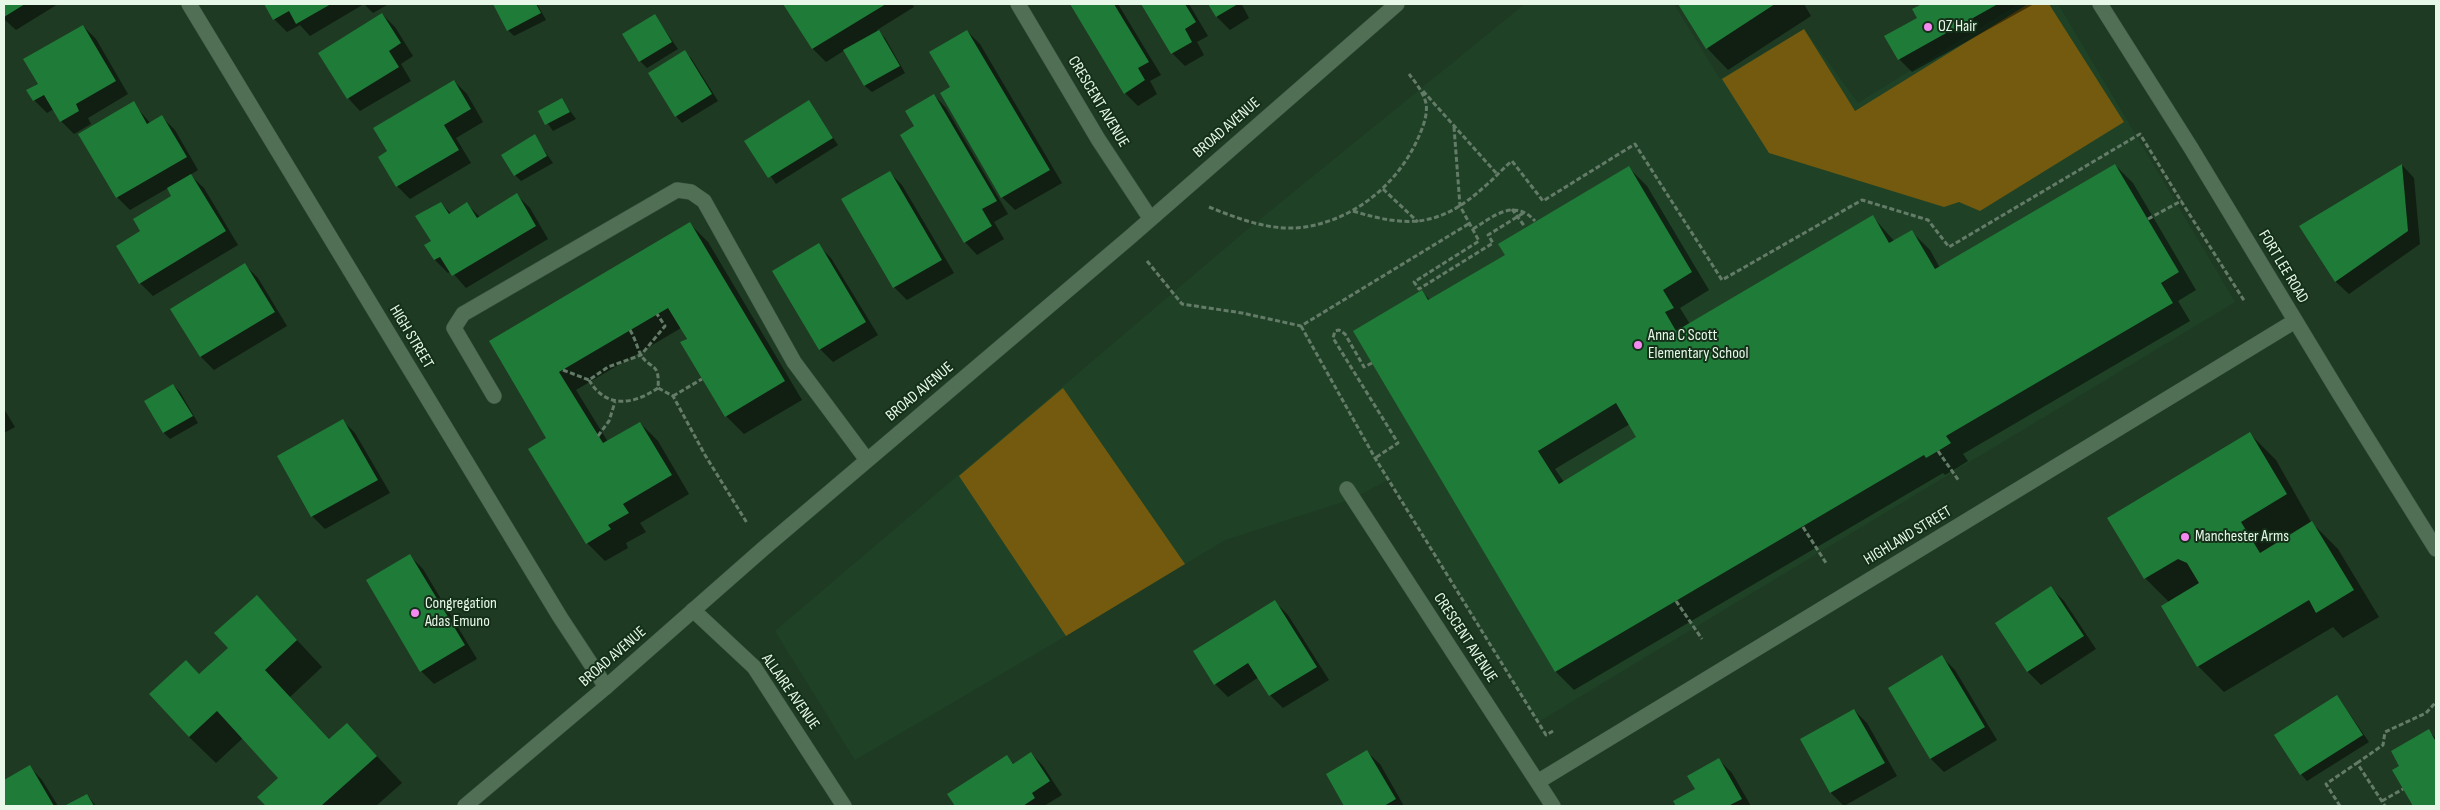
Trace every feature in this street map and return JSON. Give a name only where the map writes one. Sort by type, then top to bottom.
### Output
[{"type":"street","name":"HIGH STREET","points":[[189,4],[560,617],[606,687]]},
{"type":"street","name":"CRESCENT AVENUE","points":[[1018,4],[1098,139],[1150,218]]},
{"type":"street","name":"BROAD AVENUE","points":[[465,806],[606,687],[866,460],[1129,238],[1176,194],[1396,4]]},
{"type":"street","name":"FORT LEE ROAD","points":[[2100,4],[2191,148],[2436,549]]},
{"type":"street","points":[[494,396],[454,328],[463,314],[677,190],[692,192],[704,201],[794,362],[866,460]]},
{"type":"street","name":"HIGHLAND STREET","points":[[1539,781],[2295,321]]},
{"type":"street","name":"CRESCENT AVENUE","points":[[1347,489],[1539,781],[1553,806]]},
{"type":"street","name":"ALLAIRE AVENUE","points":[[693,610],[754,667],[844,806]]},
{"type":"path","points":[[1409,74],[1420,89],[1496,174]]},
{"type":"path","points":[[1176,194],[1240,220],[1280,228],[1304,227],[1330,222],[1353,211],[1383,189],[1399,172],[1414,149],[1424,125],[1426,105],[1420,89]]},
{"type":"path","points":[[1454,127],[1460,206],[1479,240],[1414,282],[1419,289],[1493,243],[1488,236],[1525,212]]},
{"type":"path","points":[[1353,211],[1383,218],[1418,222],[1454,211],[1512,161],[1543,201],[1635,144],[1722,280],[1862,200],[1928,220],[1949,247],[2140,134],[2244,302]]},
{"type":"path","points":[[1383,189],[1418,222]]},
{"type":"path","points":[[2148,220],[2181,201]]},
{"type":"path","points":[[1473,229],[1503,210],[1511,208],[1525,212],[1535,221]]},
{"type":"path","points":[[1511,208],[1525,227]]},
{"type":"path","points":[[1129,238],[1182,304],[1242,313],[1301,326],[1470,224]]},
{"type":"path","points":[[589,380],[608,367],[641,355],[665,326],[657,314]]},
{"type":"path","points":[[1301,326],[1374,458],[1546,735],[1553,731]]},
{"type":"path","points":[[630,330],[637,341],[641,355],[655,366],[659,378],[658,388]]},
{"type":"path","points":[[1372,363],[1364,367],[1345,334],[1339,330],[1335,331],[1333,338],[1398,443],[1374,458]]},
{"type":"path","points":[[563,370],[589,380],[605,398],[615,402],[628,402],[658,388]]},
{"type":"path","points":[[673,396],[702,379]]},
{"type":"path","points":[[658,388],[673,396],[705,455],[764,548]]},
{"type":"path","points":[[598,436],[609,421],[615,402]]},
{"type":"path","points":[[1938,451],[1959,481]]},
{"type":"path","points":[[1802,527],[1826,563]]},
{"type":"path","points":[[1676,601],[1702,639]]},
{"type":"path","points":[[2340,806],[2326,784],[2383,745],[2385,732],[2426,713],[2436,702]]},
{"type":"path","points":[[2357,763],[2385,806]]},
{"type":"path","points":[[2382,801],[2403,789]]},
{"type":"shaded area","name":"Anna C Scott Elementary School","points":[[1525,4],[1674,4],[1720,79],[1804,29],[1858,103],[2018,4],[2058,4],[2235,302],[1538,722],[1389,479],[1352,499],[1225,540],[855,760],[775,631],[1242,234]]},
{"type":"shaded area","points":[[2028,4],[2049,4],[2124,122],[1980,211],[1959,202],[1944,207],[1769,153],[1722,79],[1804,29],[1855,111]]},
{"type":"shaded area","points":[[1063,388],[1185,564],[1066,636],[959,476]]},
{"type":"building","points":[[4,4],[25,4],[4,17]]},
{"type":"building","points":[[264,4],[331,4],[296,24],[289,11],[273,20]]},
{"type":"building","points":[[493,4],[536,4],[541,13],[507,31]]},
{"type":"building","points":[[783,4],[886,4],[812,49]]},
{"type":"building","points":[[1070,4],[1114,4],[1149,62],[1138,68],[1145,80],[1124,94]]},
{"type":"building","points":[[1141,4],[1185,4],[1196,22],[1185,29],[1192,42],[1171,54]]},
{"type":"building","points":[[1208,4],[1238,4],[1216,17]]},
{"type":"building","points":[[1678,4],[1775,4],[1706,49]]},
{"type":"building","name":"OZ Hair","points":[[1922,4],[1998,4],[1898,60],[1884,36],[1917,18],[1912,9]]},
{"type":"building","points":[[382,13],[401,43],[389,51],[399,67],[347,99],[318,53]]},
{"type":"building","points":[[655,14],[672,42],[639,62],[622,34]]},
{"type":"building","points":[[83,25],[116,81],[76,104],[79,111],[60,122],[44,95],[33,101],[26,90],[38,84],[23,59]]},
{"type":"building","points":[[879,30],[900,66],[864,86],[843,50]]},
{"type":"building","points":[[967,30],[1050,170],[1001,198],[940,93],[950,87],[929,52]]},
{"type":"building","points":[[685,50],[712,94],[675,117],[648,73]]},
{"type":"building","points":[[454,80],[471,109],[444,125],[459,150],[396,187],[378,157],[387,151],[373,128]]},
{"type":"building","points":[[934,94],[997,201],[982,209],[992,226],[964,243],[900,135],[914,126],[905,111]]},
{"type":"building","points":[[562,98],[570,112],[545,125],[538,111]]},
{"type":"building","points":[[809,100],[833,138],[768,178],[744,141]]},
{"type":"building","points":[[134,101],[147,124],[162,115],[187,157],[116,198],[78,134]]},
{"type":"building","points":[[535,134],[547,156],[514,176],[501,155]]},
{"type":"building","name":"Anna C Scott Elementary School","points":[[2115,164],[2179,272],[2161,283],[2173,303],[1946,436],[1951,443],[1938,451],[1926,458],[1924,455],[1555,672],[1353,331],[1422,290],[1428,300],[1505,255],[1498,244],[1629,166],[1692,272],[1663,290],[1674,308],[1665,312],[1676,331],[1873,215],[1889,243],[1912,230],[1935,269]],"holes":[[[1616,403],[1636,437],[1559,484],[1538,451]]]},
{"type":"building","points":[[2402,164],[2408,231],[2335,282],[2299,226]]},
{"type":"building","points":[[890,171],[942,260],[893,288],[841,199]]},
{"type":"building","points":[[191,174],[226,231],[139,284],[116,246],[140,231],[133,219],[171,196],[167,188]]},
{"type":"building","points":[[517,193],[536,226],[452,276],[440,257],[434,260],[424,245],[431,241],[415,216],[441,202],[449,214],[467,202],[477,218]]},
{"type":"building","points":[[690,222],[785,381],[725,417],[680,342],[687,339],[668,308],[559,372],[603,443],[640,422],[672,475],[623,504],[629,513],[608,525],[611,529],[586,544],[528,449],[546,438],[489,341]]},
{"type":"building","points":[[819,243],[866,322],[819,350],[772,271]]},
{"type":"building","points":[[245,263],[275,312],[200,357],[170,309]]},
{"type":"building","points":[[173,384],[193,416],[163,433],[144,401]]},
{"type":"building","points":[[343,419],[378,480],[311,517],[277,456]]},
{"type":"building","name":"Manchester Arms","points":[[2250,432],[2287,494],[2241,522],[2260,553],[2312,521],[2354,590],[2316,613],[2309,600],[2197,667],[2161,606],[2199,583],[2187,563],[2178,559],[2144,579],[2107,518]]},
{"type":"building","name":"Congregation Adas Emuno","points":[[410,554],[465,645],[420,672],[366,580]]},
{"type":"building","points":[[2051,586],[2084,636],[2027,672],[1995,623]]},
{"type":"building","points":[[257,595],[297,640],[265,670],[329,739],[347,723],[377,756],[321,806],[266,806],[257,797],[278,778],[217,711],[189,737],[149,694],[186,660],[199,674],[228,648],[214,633]]},
{"type":"building","points":[[1275,600],[1317,667],[1269,696],[1248,663],[1214,685],[1193,651]]},
{"type":"building","points":[[1942,655],[1985,727],[1930,759],[1888,688]]},
{"type":"building","points":[[2337,695],[2363,735],[2300,775],[2274,735]]},
{"type":"building","points":[[1854,709],[1885,763],[1830,793],[1800,739]]},
{"type":"building","points":[[2429,729],[2436,742],[2436,806],[2413,806],[2392,770],[2399,766],[2391,751]]},
{"type":"building","points":[[1367,750],[1396,799],[1384,806],[1344,806],[1326,774]]},
{"type":"building","points":[[1031,752],[1050,781],[1032,793],[1035,798],[1023,806],[955,806],[947,794],[1007,755],[1013,764]]},
{"type":"building","points":[[1719,758],[1742,799],[1728,806],[1676,806],[1673,801],[1695,789],[1687,776]]},
{"type":"building","points":[[30,765],[54,806],[4,806],[4,780]]},
{"type":"building","points":[[87,794],[94,806],[64,806]]},
{"type":"place","name":"OZ Hair","points":[[1928,27]]},
{"type":"place","name":"Anna C Scott Elementary School","points":[[1638,345]]},
{"type":"place","name":"Manchester Arms","points":[[2185,537]]},
{"type":"place","name":"Congregation Adas Emuno","points":[[415,613]]}]
